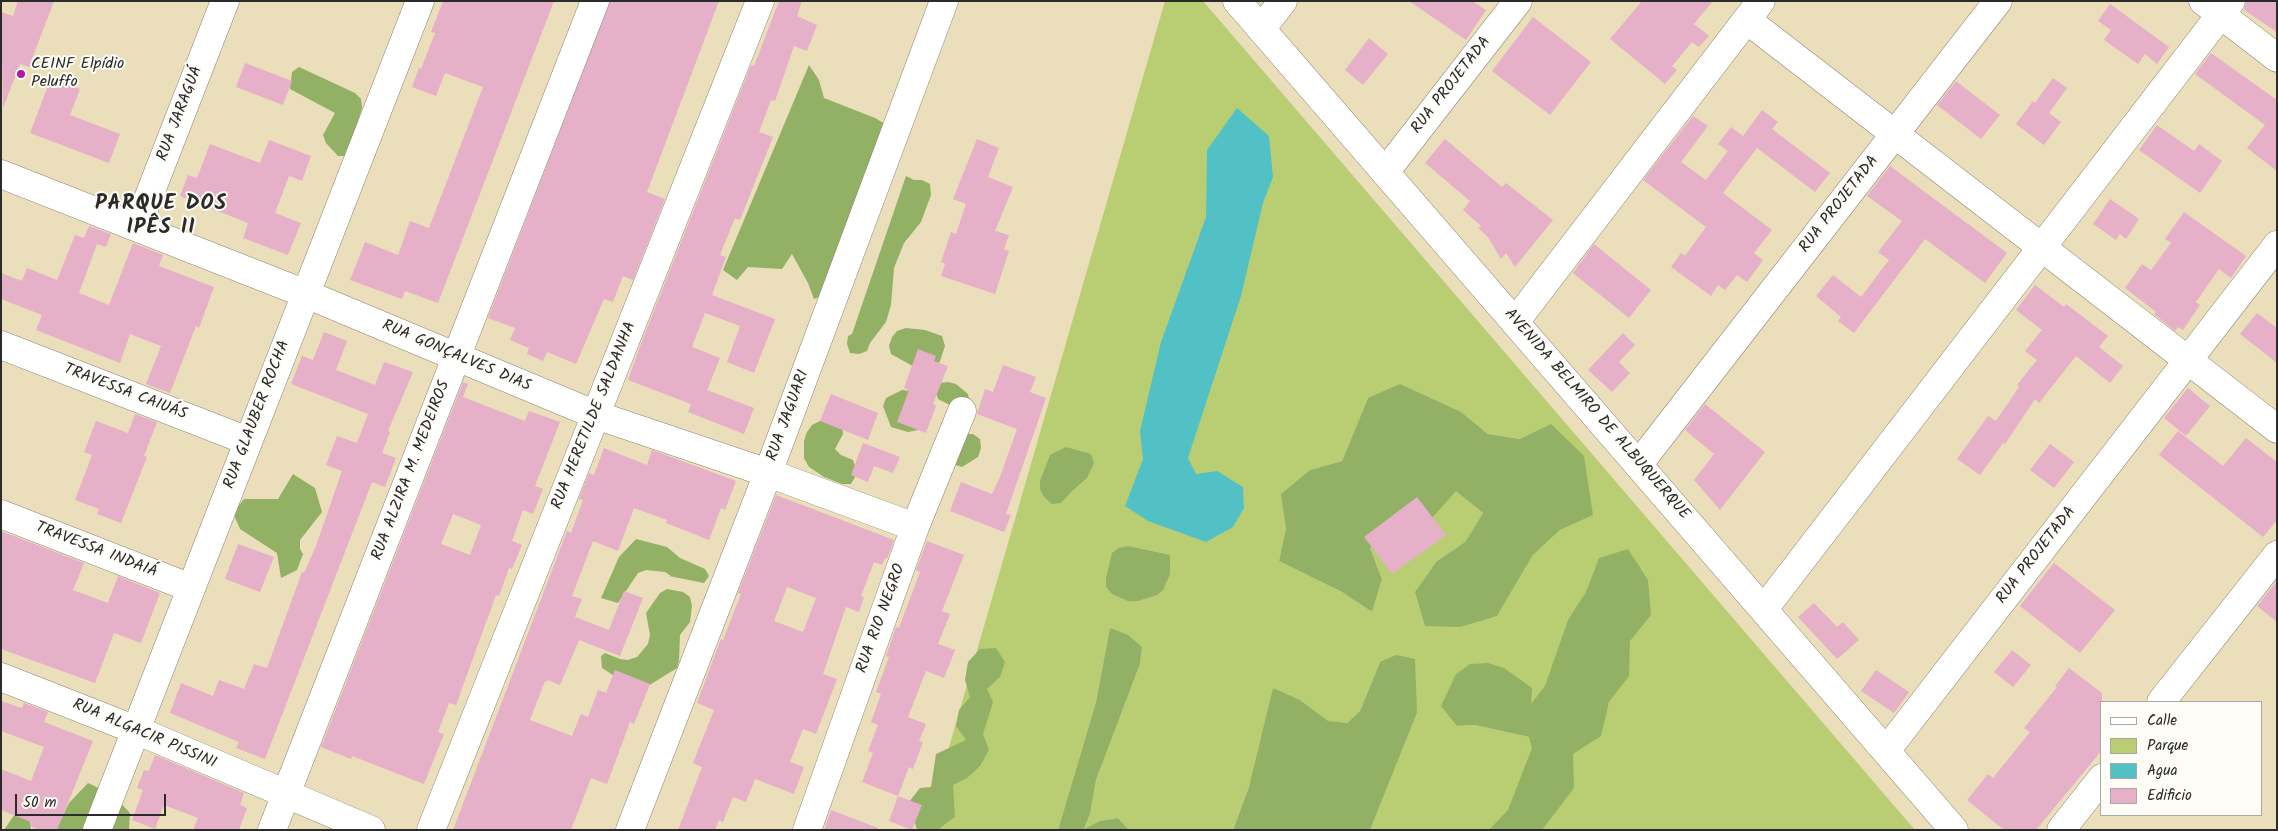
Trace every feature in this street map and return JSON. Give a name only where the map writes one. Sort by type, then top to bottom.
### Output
[{"type":"street","name":"RUA JARAGUÁ","points":[[137,227],[225,1]]},
{"type":"street","name":"RUA GLAUBER ROCHA","points":[[97,830],[420,1]]},
{"type":"street","name":"RUA ALZIRA M. MEDEIROS","points":[[272,830],[595,1]]},
{"type":"street","name":"RUA HERETILDE SALDANHA","points":[[431,830],[760,1]]},
{"type":"street","name":"RUA JAGUARI","points":[[630,830],[768,473],[944,1]]},
{"type":"street","name":"AVENIDA BELMIRO DE ALBUQUERQUE","points":[[1237,1],[1954,830]]},
{"type":"street","points":[[1261,29],[1282,1]]},
{"type":"street","name":"RUA PROJETADA","points":[[1386,171],[1518,1]]},
{"type":"street","name":"RUA PROJETADA","points":[[1638,464],[1998,1]]},
{"type":"street","points":[[1764,609],[2043,248],[2218,6],[2277,58]]},
{"type":"street","points":[[1515,322],[1754,11],[1895,135],[2277,428]]},
{"type":"street","name":"RUA GONÇALVES DIAS","points":[[1,174],[306,294],[596,415],[768,473],[915,527]]},
{"type":"street","name":"RUA PROJETADA","points":[[1886,751],[2277,245]]},
{"type":"street","name":"TRAVESSA CAIUÁS","points":[[1,345],[248,441]]},
{"type":"street","name":"RUA RIO NEGRO","points":[[806,830],[915,527],[962,411]]},
{"type":"street","name":"TRAVESSA INDAIÁ","points":[[1,514],[191,588]]},
{"type":"street","points":[[2162,701],[2277,555]]},
{"type":"street","name":"RUA ALGACIR PISSINI","points":[[1,677],[136,730],[371,830]]},
{"type":"street","points":[[2061,830],[2100,781]]},
{"type":"green space","points":[[1165,1],[1203,1],[1915,830],[1370,830],[1417,713],[1380,662],[1360,711],[1347,723],[1328,722],[1300,700],[1249,787],[1233,830],[1129,830],[1118,818],[1100,821],[1084,830],[1090,814],[1096,780],[1140,664],[1142,647],[1110,628],[1096,702],[1058,830],[925,830]],"holes":[[[1368,398],[1461,412],[1488,434],[1520,439],[1593,514],[1560,530],[1533,555],[1497,616],[1437,561],[1465,542],[1483,513],[1456,490],[1433,517],[1400,529],[1370,548],[1382,579],[1372,612],[1342,592],[1279,561],[1286,528],[1310,470],[1342,461]],[[1470,664],[1529,737],[1475,725],[1457,726]]]},
{"type":"green space","points":[[809,65],[819,80],[824,98],[875,118],[890,127],[829,293],[814,299],[808,283],[792,254],[782,269],[748,267],[737,280],[723,270]]},
{"type":"green space","points":[[299,67],[355,93],[361,99],[362,108],[357,124],[356,142],[347,156],[338,156],[326,143],[323,135],[335,113],[290,89],[292,72]]},
{"type":"green space","points":[[906,176],[930,184],[931,195],[921,222],[904,243],[894,268],[891,305],[886,322],[870,343],[867,351],[859,354],[850,353],[847,344],[848,336],[852,334]]},
{"type":"green space","points":[[906,328],[925,330],[942,336],[945,346],[940,361],[935,368],[918,369],[891,354],[889,346],[892,337],[897,331]]},
{"type":"green space","points":[[940,383],[956,384],[968,394],[970,402],[954,407],[938,399],[935,390]]},
{"type":"green space","points":[[1400,384],[1461,412],[1488,434],[1520,439],[1551,424],[1584,456],[1593,515],[1560,530],[1533,555],[1497,616],[1460,627],[1425,626],[1415,592],[1437,561],[1465,542],[1483,513],[1456,491],[1433,517],[1400,529],[1370,548],[1382,579],[1372,612],[1342,592],[1279,561],[1286,528],[1281,494],[1310,470],[1342,461],[1368,398]]},
{"type":"green space","points":[[902,390],[911,391],[924,429],[908,432],[891,427],[883,406],[886,398]]},
{"type":"green space","points":[[828,417],[842,425],[843,434],[835,449],[841,455],[853,460],[856,469],[855,477],[851,484],[842,484],[824,477],[809,467],[804,458],[804,441],[807,432],[812,425]]},
{"type":"green space","points":[[963,434],[973,434],[980,439],[981,448],[978,457],[962,467],[946,462]]},
{"type":"green space","points":[[1066,447],[1091,454],[1094,463],[1087,478],[1061,503],[1052,504],[1044,497],[1040,489],[1040,481],[1050,455]]},
{"type":"green space","points":[[293,474],[315,488],[322,512],[300,540],[300,549],[303,554],[297,570],[281,578],[277,553],[240,529],[233,513],[244,499],[278,499]]},
{"type":"green space","points":[[636,539],[667,547],[680,558],[705,569],[709,576],[704,583],[669,576],[671,576],[665,572],[646,570],[638,573],[618,603],[601,598],[619,557]]},
{"type":"green space","points":[[1128,546],[1170,555],[1170,574],[1163,590],[1157,595],[1138,601],[1128,601],[1112,594],[1106,587],[1106,578],[1112,553],[1119,548]]},
{"type":"green space","points":[[1628,549],[1648,580],[1651,615],[1630,641],[1629,676],[1609,702],[1601,736],[1573,754],[1574,788],[1542,830],[1489,830],[1508,810],[1532,748],[1529,737],[1475,725],[1457,726],[1441,706],[1456,674],[1470,664],[1488,663],[1504,668],[1532,688],[1531,704],[1545,686],[1568,620],[1586,592],[1599,558]]},
{"type":"green space","points":[[667,589],[683,592],[690,597],[692,606],[690,622],[680,635],[677,668],[648,686],[616,677],[602,668],[601,656],[605,653],[628,660],[637,657],[648,644],[650,635],[646,613],[660,593]]},
{"type":"green space","points":[[1110,628],[1128,635],[1142,647],[1140,664],[1096,780],[1090,814],[1084,829],[1100,821],[1118,818],[1129,830],[1058,830],[1096,702]]},
{"type":"green space","points":[[996,648],[1005,662],[1000,677],[987,689],[993,702],[983,734],[989,750],[980,766],[967,778],[953,785],[955,817],[941,827],[940,830],[917,830],[909,802],[920,788],[931,787],[936,754],[966,740],[956,726],[959,710],[970,697],[965,680],[968,662],[980,649]]},
{"type":"green space","points":[[1396,655],[1415,659],[1417,713],[1370,830],[1233,830],[1249,787],[1273,688],[1300,700],[1328,721],[1347,723],[1360,711],[1380,662]]},
{"type":"green space","points":[[88,783],[113,795],[130,813],[129,830],[56,830],[69,803]]},
{"type":"green space","points":[[27,796],[31,830],[4,830]]},
{"type":"water","points":[[1237,108],[1269,136],[1273,177],[1263,203],[1241,296],[1188,458],[1196,474],[1217,471],[1243,487],[1244,508],[1233,527],[1206,542],[1148,521],[1125,506],[1143,459],[1140,431],[1161,342],[1206,217],[1207,150]]},
{"type":"building","points":[[18,1],[54,1],[29,67],[20,64],[3,108],[1,12],[13,16]]},
{"type":"building","points":[[443,1],[554,1],[438,303],[405,291],[402,299],[350,280],[365,242],[398,255],[410,221],[429,228],[483,87],[445,73],[436,96],[412,87],[435,33],[431,32]]},
{"type":"building","points":[[610,1],[719,1],[647,192],[665,199],[633,280],[623,276],[613,302],[604,299],[576,364],[547,352],[543,361],[527,354],[529,348],[510,340],[515,328],[488,318]]},
{"type":"building","points":[[779,1],[802,1],[797,16],[817,25],[807,51],[794,46],[775,101],[771,100],[759,132],[773,137],[740,220],[735,218],[720,255],[726,257],[712,295],[775,319],[754,373],[727,362],[740,326],[705,313],[692,347],[720,358],[707,390],[754,408],[744,434],[688,412],[691,404],[628,380],[751,65],[754,66]]},
{"type":"building","points":[[1409,1],[1472,1],[1486,10],[1466,40]]},
{"type":"building","points":[[1642,1],[1713,1],[1694,24],[1709,36],[1699,47],[1692,42],[1672,66],[1677,70],[1665,84],[1610,39]]},
{"type":"building","points":[[2246,1],[2277,1],[2277,32],[2244,10]]},
{"type":"building","points":[[2110,4],[2169,47],[2157,64],[2145,54],[2138,64],[2104,40],[2111,30],[2098,21]]},
{"type":"building","points":[[1533,17],[1591,62],[1550,115],[1492,71]]},
{"type":"building","points":[[1369,38],[1388,54],[1363,85],[1345,70]]},
{"type":"building","points":[[2211,53],[2277,100],[2277,171],[2247,148],[2265,125],[2195,74]]},
{"type":"building","points":[[245,63],[292,81],[283,105],[236,87]]},
{"type":"building","points":[[51,78],[80,89],[70,115],[120,134],[109,163],[30,133]]},
{"type":"building","points":[[2053,78],[2067,88],[2049,113],[2061,122],[2044,145],[2016,124],[2033,101],[2035,103]]},
{"type":"building","points":[[1956,81],[2000,115],[1981,139],[1937,105]]},
{"type":"building","points":[[1762,110],[1778,122],[1772,129],[1830,173],[1815,192],[1757,148],[1723,193],[1772,230],[1754,253],[1763,260],[1747,282],[1737,275],[1725,290],[1718,285],[1711,296],[1671,267],[1681,253],[1685,256],[1706,227],[1643,180],[1693,116],[1708,126],[1681,162],[1706,180],[1728,151],[1718,144],[1731,127],[1743,136]]},
{"type":"building","points":[[2157,125],[2194,151],[2199,144],[2222,161],[2200,193],[2139,150]]},
{"type":"building","points":[[977,139],[999,148],[988,177],[1013,187],[995,231],[1009,235],[1004,249],[1009,251],[995,294],[941,276],[945,264],[941,262],[951,232],[956,234],[966,204],[953,199]]},
{"type":"building","points":[[1445,139],[1502,187],[1506,183],[1553,220],[1515,267],[1506,253],[1501,259],[1488,237],[1478,228],[1481,226],[1463,210],[1470,201],[1425,163]]},
{"type":"building","points":[[269,140],[311,156],[302,181],[289,176],[275,213],[301,223],[288,255],[243,238],[248,223],[180,196],[188,175],[197,178],[210,144],[260,163]]},
{"type":"building","points":[[1890,166],[2007,253],[1985,283],[1925,239],[1854,333],[1838,321],[1841,317],[1816,296],[1833,275],[1861,297],[1889,260],[1878,252],[1902,221],[1867,196]]},
{"type":"building","points":[[2110,199],[2139,219],[2126,239],[2120,234],[2116,240],[2093,224]]},
{"type":"building","points":[[2184,212],[2246,256],[2231,278],[2219,269],[2196,302],[2200,305],[2183,330],[2178,327],[2175,331],[2154,314],[2156,312],[2125,288],[2142,264],[2151,270],[2171,243],[2165,239]]},
{"type":"building","points":[[89,226],[111,234],[106,247],[97,244],[79,293],[109,305],[133,243],[163,255],[159,266],[214,287],[199,328],[196,326],[170,393],[146,384],[161,346],[130,334],[120,363],[36,330],[42,315],[1,299],[1,273],[22,281],[27,268],[57,280],[75,235],[84,238]]},
{"type":"building","points":[[1594,244],[1651,290],[1629,318],[1573,273]]},
{"type":"building","points":[[2035,285],[2064,307],[2066,304],[2108,336],[2099,347],[2123,366],[2110,383],[2076,356],[2039,403],[2035,399],[2005,444],[2003,443],[1980,475],[1957,459],[1988,416],[1996,421],[2019,387],[2017,385],[2037,360],[2025,351],[2042,330],[2016,310]]},
{"type":"building","points":[[2257,313],[2277,328],[2277,363],[2240,334]]},
{"type":"building","points":[[324,332],[347,341],[336,370],[375,385],[384,362],[413,372],[388,431],[390,432],[382,453],[396,458],[385,487],[372,482],[265,759],[236,748],[239,742],[170,713],[181,683],[213,696],[219,680],[244,689],[254,664],[267,668],[302,572],[304,573],[316,546],[342,471],[326,465],[337,436],[357,443],[368,414],[291,384],[302,356],[313,360]]},
{"type":"building","points":[[1623,333],[1635,345],[1619,362],[1630,373],[1612,392],[1588,370]]},
{"type":"building","points":[[918,349],[936,356],[934,361],[948,366],[933,404],[936,406],[926,433],[897,422],[909,390],[904,388]]},
{"type":"building","points":[[1003,365],[1036,377],[1030,392],[1046,398],[1006,514],[1011,515],[1004,532],[950,511],[961,482],[992,494],[1000,477],[1017,429],[977,414],[985,389],[993,392]]},
{"type":"building","points":[[463,382],[468,384],[463,397],[525,421],[529,411],[560,422],[535,486],[543,489],[533,514],[523,510],[512,541],[522,545],[512,569],[509,568],[499,596],[496,595],[456,705],[449,703],[438,732],[444,734],[424,784],[352,756],[351,759],[321,747]],"holes":[[[453,514],[481,525],[470,555],[441,544]]]},
{"type":"building","points":[[2188,388],[2210,406],[2186,436],[2164,418]]},
{"type":"building","points":[[831,394],[878,413],[868,440],[820,421]]},
{"type":"building","points":[[1705,404],[1765,452],[1720,510],[1694,480],[1714,454],[1685,430]]},
{"type":"building","points":[[135,414],[157,422],[144,456],[147,457],[121,523],[97,514],[99,509],[75,500],[92,455],[84,452],[96,421],[128,433]]},
{"type":"building","points":[[2178,431],[2223,466],[2246,438],[2277,462],[2277,520],[2263,537],[2159,455]]},
{"type":"building","points":[[863,443],[900,457],[893,473],[874,466],[868,482],[851,475]]},
{"type":"building","points":[[2050,444],[2074,462],[2054,488],[2030,470]]},
{"type":"building","points":[[604,448],[647,465],[652,450],[736,481],[725,510],[721,508],[709,540],[666,523],[667,520],[634,508],[618,551],[593,541],[572,596],[582,599],[575,617],[609,630],[624,591],[643,598],[620,656],[579,640],[560,685],[548,680],[547,682],[545,681],[530,720],[572,736],[581,714],[588,717],[598,690],[606,693],[615,670],[650,684],[634,724],[630,722],[607,784],[591,778],[571,830],[453,830],[567,531],[571,533],[583,500],[579,499],[589,473],[594,475]]},
{"type":"building","points":[[776,495],[894,540],[887,559],[885,558],[882,565],[874,562],[861,596],[864,597],[859,612],[846,607],[823,674],[837,679],[816,734],[803,729],[790,762],[804,767],[794,794],[755,779],[746,802],[733,797],[723,822],[719,820],[715,830],[678,830],[702,767],[693,763],[714,710],[697,703],[721,639],[723,640],[741,594],[738,593]],"holes":[[[787,587],[816,598],[803,632],[774,621]]]},
{"type":"building","points":[[1417,497],[1446,535],[1392,574],[1364,537]]},
{"type":"building","points":[[1,531],[84,563],[73,590],[108,603],[118,576],[160,593],[141,643],[114,633],[95,683],[1,649]]},
{"type":"building","points":[[927,541],[964,555],[942,611],[950,614],[938,644],[955,650],[944,678],[926,671],[908,717],[926,724],[919,741],[923,742],[913,769],[909,767],[898,796],[862,782],[873,753],[868,751],[878,725],[871,722],[881,694],[876,692],[889,657],[886,656],[896,627],[899,628],[920,572],[916,570]]},
{"type":"building","points":[[238,544],[274,557],[260,592],[225,579]]},
{"type":"building","points":[[2054,563],[2115,610],[2080,653],[2020,606]]},
{"type":"building","points":[[2277,581],[2277,622],[2257,606]]},
{"type":"building","points":[[1814,603],[1837,627],[1843,622],[1859,640],[1837,659],[1798,617]]},
{"type":"building","points":[[2012,650],[2031,665],[2013,687],[1994,672]]},
{"type":"building","points":[[2069,668],[2102,693],[2102,701],[2100,701],[2100,752],[2036,830],[2004,830],[1967,800],[1988,774],[1993,778],[2030,732],[2024,728],[2057,687],[2055,686]]},
{"type":"building","points":[[1876,670],[1909,692],[1894,713],[1861,691]]},
{"type":"building","points":[[1,701],[22,708],[24,703],[48,712],[44,722],[93,741],[57,830],[40,830],[30,826],[31,822],[1,810],[1,769],[31,781],[44,747],[1,731]]},
{"type":"building","points":[[155,755],[244,793],[240,805],[247,808],[239,830],[193,830],[198,818],[164,805],[155,829],[132,820],[143,790],[137,788],[144,770],[149,771]]},
{"type":"building","points":[[898,796],[922,805],[912,830],[889,821]]},
{"type":"building","points":[[831,810],[878,828],[878,830],[824,830]]},
{"type":"place","name":"CEINF Elpídio Peluffo","points":[[21,74]]},
{"type":"district","name":"PARQUE DOS IPÊS II","points":[[161,217]]}]
